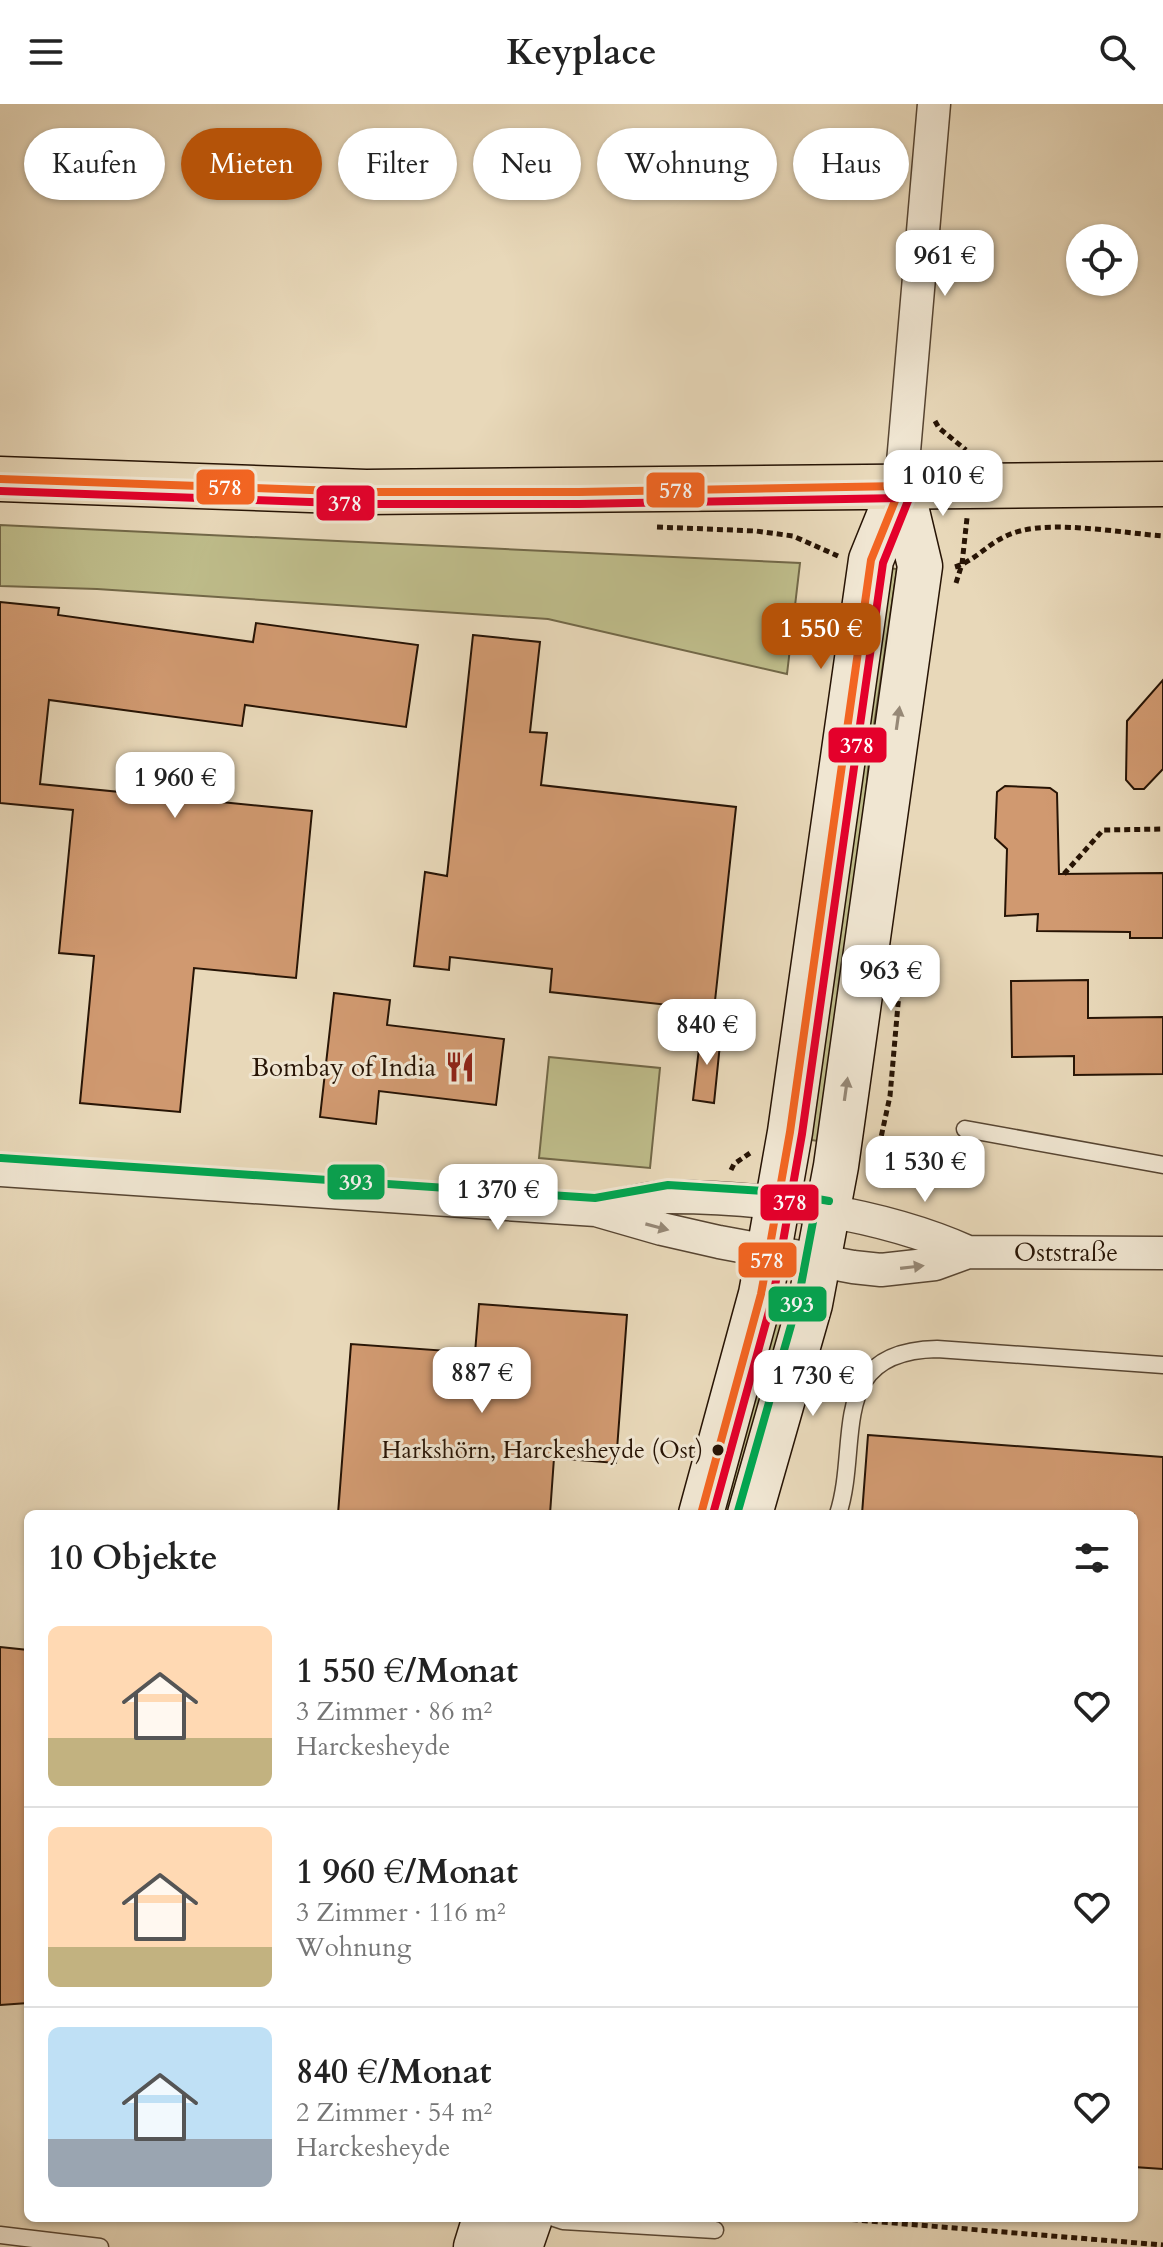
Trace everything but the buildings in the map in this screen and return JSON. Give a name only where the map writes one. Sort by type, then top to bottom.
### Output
[{"type":"main road","points":[[0,479],[366,492],[1163,484]]},
{"type":"main road","points":[[702,1510],[761,1294],[790,1132],[871,560],[901,486]]},
{"type":"main road","points":[[751,1510],[804,1325],[836,1166],[920,566],[901,486]]},
{"type":"main road","points":[[476,2247],[484,2222]]},
{"type":"main road","points":[[520,2247],[529,2222]]},
{"type":"street","points":[[901,486],[934,104]]},
{"type":"street","name":"Oststraße","points":[[0,1170],[596,1210],[662,1229],[818,1261],[881,1270],[935,1264],[968,1252]]},
{"type":"street","name":"Oststraße","points":[[596,1210],[667,1197],[778,1204],[890,1223],[968,1252],[1163,1253]]},
{"type":"lane","points":[[965,1129],[1163,1165]]},
{"type":"lane","points":[[839,1510],[853,1404],[869,1375],[897,1356],[922,1349],[937,1349],[1163,1365]]},
{"type":"lane","points":[[580,2222],[715,2230]]},
{"type":"lane","points":[[0,2235],[100,2247]]},
{"type":"path","points":[[910,378],[939,428],[969,453]]},
{"type":"path","points":[[967,528],[962,564],[996,539],[1022,530],[1089,528],[1163,536]]},
{"type":"path","points":[[1064,874],[1103,830],[1163,829]]},
{"type":"path","points":[[726,1177],[734,1164],[751,1152],[760,1154]]},
{"type":"path","points":[[881,2222],[1163,2245]]},
{"type":"shaded area","points":[[0,525],[800,563],[787,674],[548,619],[97,589],[0,586]]},
{"type":"shaded area","points":[[881,567],[897,569],[869,759],[825,1142],[811,1140],[836,963]]},
{"type":"shaded area","points":[[549,1057],[660,1068],[650,1168],[539,1158]]},
{"type":"shaded area","points":[[769,1311],[789,1316],[730,1510],[718,1510]]},
{"type":"transit line","name":"578","points":[[0,479],[366,492],[901,486]]},
{"type":"transit line","name":"578","points":[[702,1510],[761,1294],[790,1132],[871,560],[901,486]]},
{"type":"transit line","name":"378","points":[[0,491],[366,504],[901,498]]},
{"type":"transit line","name":"378","points":[[714,1510],[773,1297],[802,1134],[883,563],[912,491]]},
{"type":"transit line","name":"393","points":[[1,1158],[595,1198],[668,1185],[779,1192],[829,1201]]},
{"type":"transit line","name":"393","points":[[738,1510],[798,1301],[815,1211]]},
{"type":"place","name":"Bombay of India","points":[[460,1067]]},
{"type":"place","name":"Harkshörn, Harckesheyde (Ost)","points":[[718,1450]]}]
